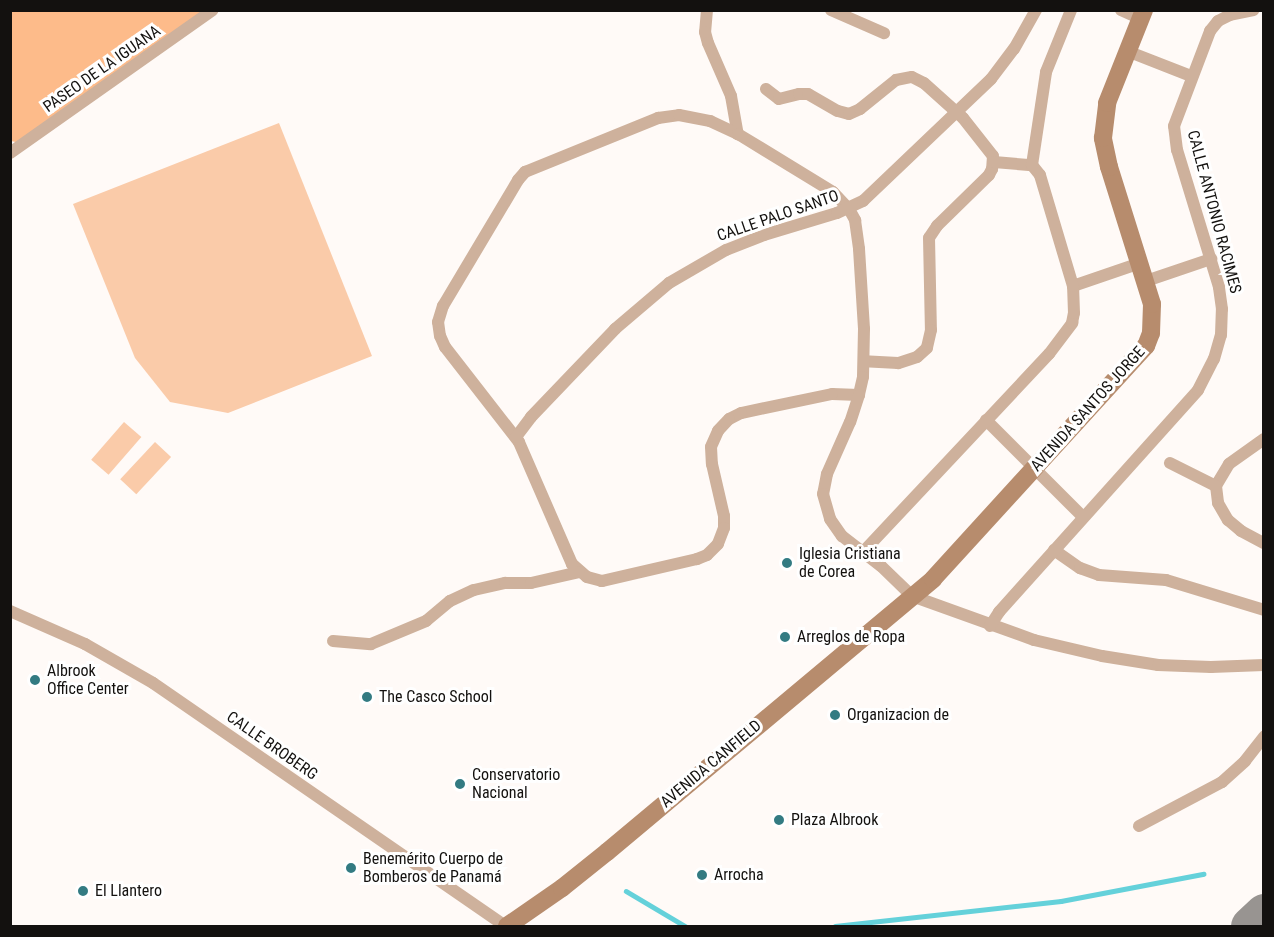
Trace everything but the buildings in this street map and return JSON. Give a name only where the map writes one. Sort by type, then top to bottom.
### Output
[{"type":"main road","name":"AVENIDA SANTOS JORGE","points":[[912,596],[950,563],[1146,346],[1154,317],[1146,281],[1109,167],[1103,138],[1107,103],[1143,15]]},
{"type":"main road","name":"AVENIDA CANFIELD","points":[[506,927],[589,867],[912,596]]},
{"type":"street","name":"PASEO DE LA IGUANA","points":[[10,153],[213,10]]},
{"type":"street","points":[[706,10],[708,43],[731,96],[738,134]]},
{"type":"street","points":[[831,10],[884,33]]},
{"type":"street","name":"CALLE PALO SANTO","points":[[516,437],[531,417],[615,329],[669,283],[734,247],[849,209],[863,201],[957,112],[1003,64],[1036,10]]},
{"type":"street","points":[[1032,165],[1046,72],[1071,10]]},
{"type":"street","points":[[1121,10],[1143,15]]},
{"type":"street","name":"CALLE ANTONIO RACIMES","points":[[990,626],[1083,517],[1198,390],[1214,359],[1221,335],[1220,287],[1174,138],[1175,117],[1210,31],[1218,21],[1230,15],[1253,10]]},
{"type":"street","points":[[1127,51],[1191,76]]},
{"type":"street","points":[[766,89],[779,99],[808,94],[838,111],[849,114],[860,109],[896,80],[912,77],[924,83],[957,112],[990,150],[994,162],[989,176],[937,226],[929,238],[932,330],[927,348],[917,357],[898,363],[865,361]]},
{"type":"street","points":[[859,395],[832,394],[735,415],[723,424],[714,439],[711,455],[724,528],[718,544],[707,555],[611,581],[594,580],[579,572],[567,557],[528,458],[516,437],[445,347],[440,336],[438,322],[443,306],[518,180],[533,167],[658,118],[679,115],[699,118],[738,134],[833,192],[849,209],[855,220],[860,249],[865,361],[859,395],[827,474],[823,494],[826,512],[833,525],[912,596],[990,626],[1062,648],[1137,662],[1211,667],[1263,665]]},
{"type":"street","points":[[863,552],[1067,332],[1074,313],[1073,286],[1040,175],[1032,165],[994,162]]},
{"type":"street","points":[[1146,281],[1210,259]]},
{"type":"street","points":[[1073,286],[1140,263]]},
{"type":"street","points":[[986,420],[1083,517]]},
{"type":"street","points":[[1263,439],[1229,464],[1216,486],[1218,503],[1228,520],[1241,531],[1263,543]]},
{"type":"street","points":[[1170,463],[1216,486]]},
{"type":"street","points":[[1054,550],[1080,568],[1100,575],[1166,580],[1263,610]]},
{"type":"street","points":[[333,641],[371,644],[426,621],[450,601],[474,590],[505,583],[531,583],[579,572]]},
{"type":"street","name":"CALLE BROBERG","points":[[10,611],[85,644],[153,683],[506,927]]},
{"type":"street","points":[[1139,826],[1222,782],[1245,761],[1263,737]]},
{"type":"shaded area","points":[[10,11],[207,11],[20,143],[11,141]]},
{"type":"shaded area","points":[[279,123],[372,356],[228,413],[170,402],[135,358],[73,204]]},
{"type":"shaded area","points":[[124,422],[141,437],[109,475],[91,460]]},
{"type":"shaded area","points":[[155,442],[171,457],[136,494],[120,479]]},
{"type":"waterway","points":[[835,926],[1061,901],[1203,874]]},
{"type":"waterway","points":[[626,891],[685,926]]},
{"type":"taxiway","points":[[1250,926],[1264,913]]},
{"type":"place","name":"Iglesia Cristiana de Corea","points":[[787,563]]},
{"type":"place","name":"Arreglos de Ropa","points":[[785,637]]},
{"type":"place","name":"Albrook Office Center","points":[[35,680]]},
{"type":"place","name":"The Casco School","points":[[367,697]]},
{"type":"place","name":"Organizacion de","points":[[835,715]]},
{"type":"place","name":"Conservatorio Nacional","points":[[460,784]]},
{"type":"place","name":"Plaza Albrook","points":[[779,820]]},
{"type":"place","name":"Benemérito Cuerpo de Bomberos de Panamá","points":[[351,868]]},
{"type":"place","name":"Arrocha","points":[[702,875]]},
{"type":"place","name":"El Llantero","points":[[83,891]]}]
